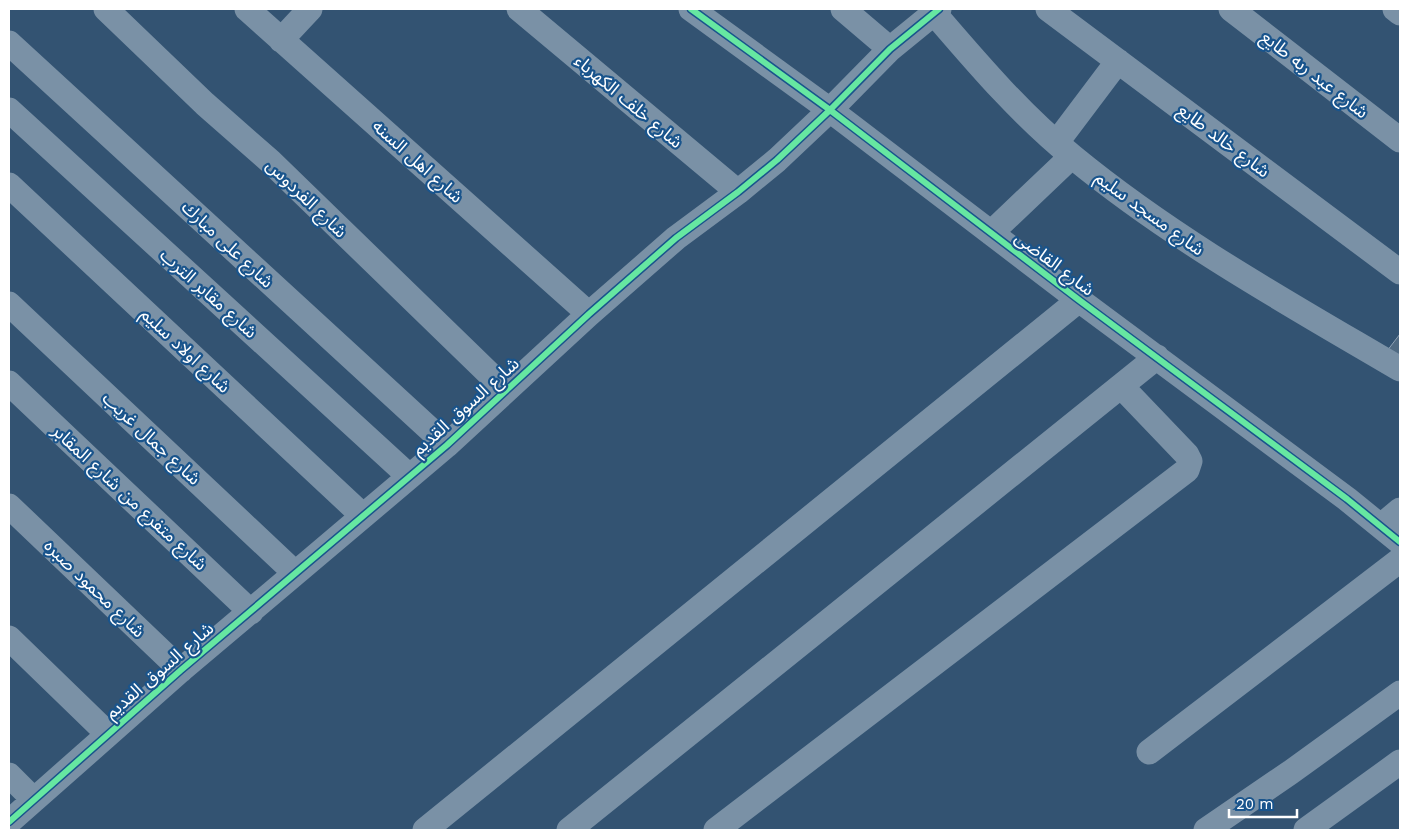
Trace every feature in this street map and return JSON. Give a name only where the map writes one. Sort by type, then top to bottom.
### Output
[{"type":"street","name":"شارع الفردوس","points":[[106,9],[205,104],[271,162],[506,390]]},
{"type":"street","name":"شارع اهل السنه","points":[[247,9],[589,314]]},
{"type":"street","points":[[281,40],[310,9]]},
{"type":"street","name":"شارع خلف الكهرباء","points":[[519,9],[738,192]]},
{"type":"street","name":"شارع القاضى","points":[[691,9],[830,110],[1078,300],[1157,357],[1400,542]]},
{"type":"street","points":[[843,9],[890,49]]},
{"type":"street","name":"شارع خالد طايع","points":[[1048,9],[1400,272]]},
{"type":"street","name":"شارع عبد ربه طايع","points":[[1231,9],[1400,140]]},
{"type":"street","points":[[1394,9],[1400,13]]},
{"type":"street","name":"شارع السوق القديم","points":[[9,822],[181,670],[447,444],[589,314],[676,238],[777,160],[890,49],[936,11]]},
{"type":"street","name":"شارع مسجد سليم","points":[[936,11],[989,76],[1064,149],[1124,196],[1219,262],[1400,368]]},
{"type":"street","name":"شارع على مبارك","points":[[9,43],[447,444]]},
{"type":"street","points":[[991,233],[1064,149],[1118,61]]},
{"type":"street","name":"شارع مقابر الترب","points":[[9,110],[409,476]]},
{"type":"street","name":"شارع اولاد سليم","points":[[9,185],[362,515]]},
{"type":"street","points":[[425,830],[1078,300]]},
{"type":"street","name":"شارع جمال غريب","points":[[9,304],[295,573]]},
{"type":"street","points":[[569,830],[1157,357]]},
{"type":"street","name":"شارع متفرع من شارع المقابر","points":[[9,382],[251,612]]},
{"type":"street","points":[[716,830],[1187,470],[1190,461],[1187,455],[1120,386]]},
{"type":"street","name":"شارع محمود صبره","points":[[9,506],[181,670]]},
{"type":"street","points":[[1381,526],[1400,510]]},
{"type":"street","points":[[1149,752],[1400,560]]},
{"type":"street","points":[[9,638],[108,734]]},
{"type":"street","points":[[1206,830],[1291,772],[1400,693]]},
{"type":"street","points":[[1306,830],[1400,762]]},
{"type":"street","points":[[9,775],[34,800]]},
{"type":"building","points":[[1400,334],[1400,359],[1387,351]]},
{"type":"cycle path","points":[[691,9],[830,110],[1079,300],[1347,499],[1400,542]]},
{"type":"cycle path","points":[[9,822],[181,670],[447,445],[589,314],[676,238],[777,160],[890,49],[939,9]]}]
